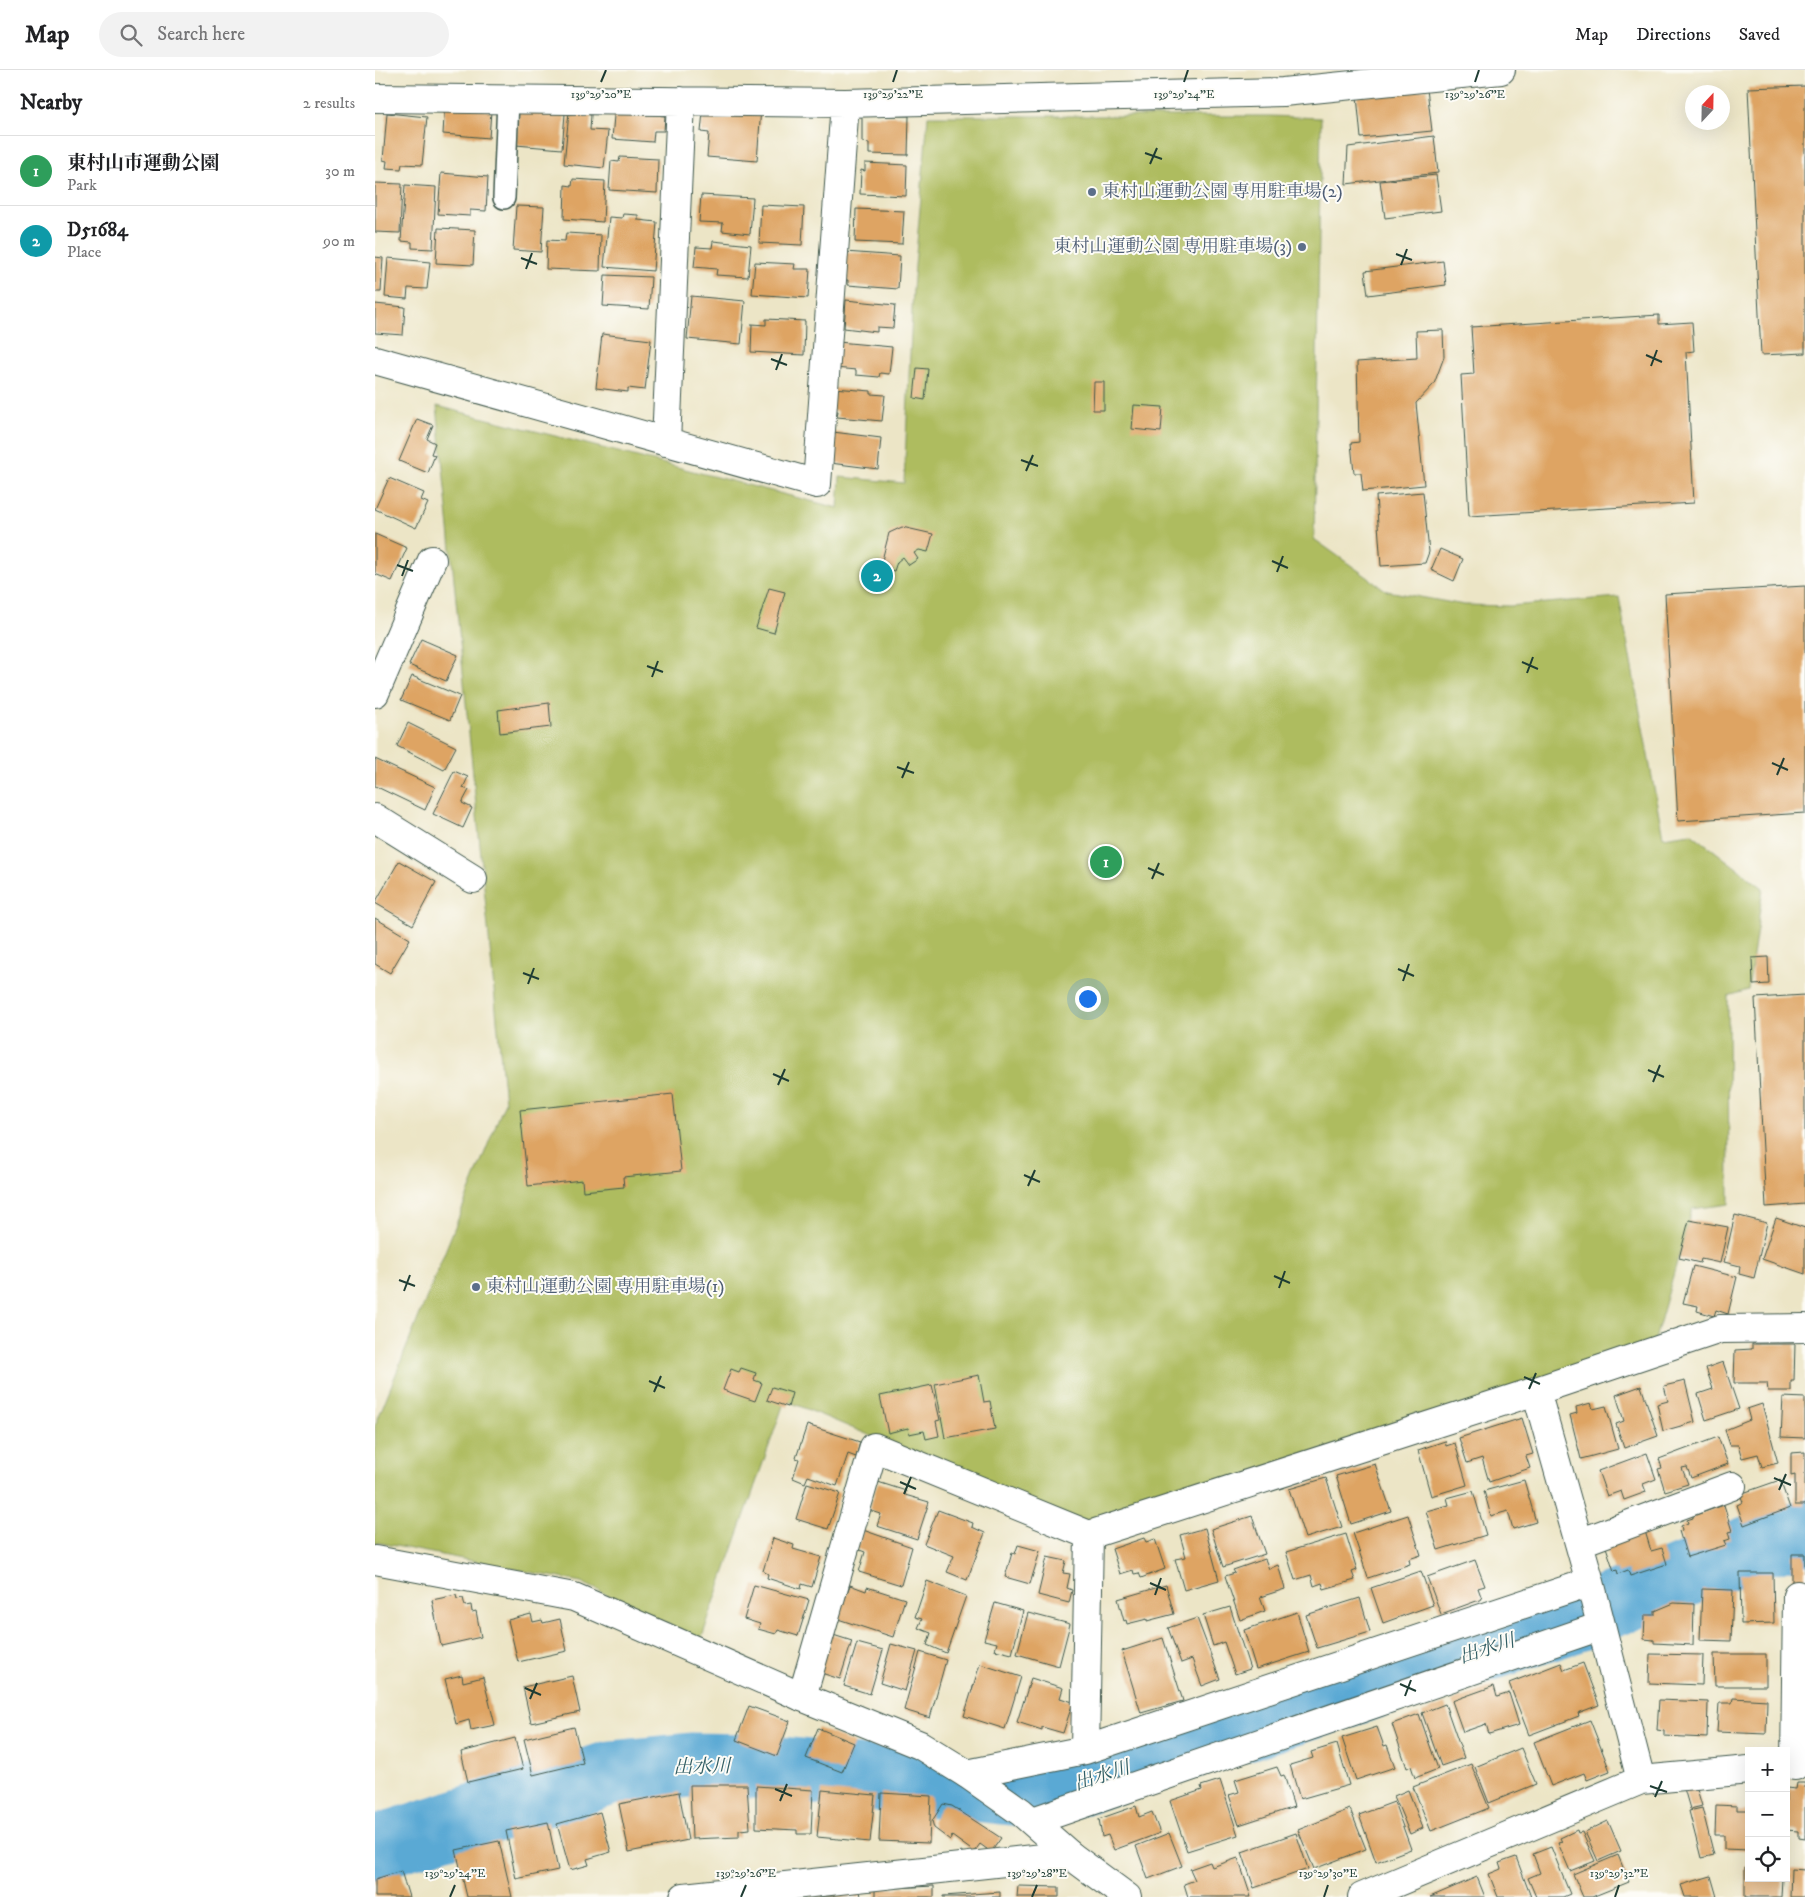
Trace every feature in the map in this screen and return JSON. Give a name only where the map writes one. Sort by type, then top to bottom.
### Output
[{"type":"street","points":[[375,98],[845,103],[1275,79],[1501,70]]},
{"type":"street","points":[[666,442],[681,101]]},
{"type":"street","points":[[375,360],[817,484],[845,103]]},
{"type":"street","points":[[375,693],[432,560]]},
{"type":"street","points":[[375,818],[473,878]]},
{"type":"street","points":[[802,1697],[874,1447],[1089,1535],[1536,1391],[1720,1329],[1805,1328]]},
{"type":"street","points":[[1536,1391],[1590,1582],[1641,1780]]},
{"type":"street","points":[[1579,1543],[1732,1486]]},
{"type":"street","points":[[1085,1750],[1089,1535]]},
{"type":"street","points":[[375,1560],[574,1597],[802,1697],[920,1745],[973,1778],[1027,1817],[1071,1855],[1127,1897]]},
{"type":"street","points":[[973,1778],[1085,1750],[1590,1582]]},
{"type":"street","points":[[1795,1765],[1797,1595]]},
{"type":"street","points":[[1027,1817],[1601,1626]]},
{"type":"street","points":[[1362,1897],[1641,1780],[1745,1770]]},
{"type":"street","points":[[684,1897],[1071,1855]]},
{"type":"lane","points":[[504,198],[508,100]]},
{"type":"green space","points":[[928,116],[1270,116],[1321,118],[1314,539],[1387,591],[1464,605],[1510,606],[1619,597],[1663,837],[1691,833],[1763,888],[1748,990],[1728,996],[1729,1204],[1692,1209],[1654,1343],[1089,1527],[785,1400],[701,1640],[581,1582],[375,1542],[375,1426],[505,1102],[437,406],[838,508],[840,477],[904,483],[913,289]]},
{"type":"building","points":[[1805,86],[1805,353],[1761,355],[1748,88]]},
{"type":"building","points":[[1427,89],[1432,131],[1361,138],[1357,96]]},
{"type":"building","points":[[445,100],[491,111],[489,138],[443,134]]},
{"type":"building","points":[[519,103],[565,114],[562,149],[516,145]]},
{"type":"building","points":[[615,104],[655,107],[654,115],[665,116],[664,131],[654,131],[653,142],[612,139]]},
{"type":"building","points":[[761,108],[757,161],[707,157],[709,133],[701,132],[703,112]]},
{"type":"building","points":[[569,112],[591,115],[590,130],[608,131],[604,168],[564,164]]},
{"type":"building","points":[[387,113],[427,117],[422,165],[402,164],[401,169],[386,168],[387,161],[383,160]]},
{"type":"building","points":[[862,116],[909,116],[908,155],[869,154],[869,143],[862,142]]},
{"type":"building","points":[[1434,136],[1438,173],[1346,184],[1348,147]]},
{"type":"building","points":[[620,157],[658,159],[657,193],[609,190],[611,161],[619,162]]},
{"type":"building","points":[[865,163],[907,165],[906,196],[860,194],[861,170],[865,171]]},
{"type":"building","points":[[441,173],[488,177],[486,211],[470,210],[470,216],[438,214]]},
{"type":"building","points":[[1436,175],[1441,211],[1385,218],[1380,181]]},
{"type":"building","points":[[573,179],[605,181],[603,222],[564,219],[565,185],[572,186]]},
{"type":"building","points":[[375,183],[402,184],[400,233],[375,232]]},
{"type":"building","points":[[405,185],[436,187],[433,249],[412,248],[412,242],[401,241]]},
{"type":"building","points":[[701,195],[753,198],[750,234],[722,231],[723,223],[699,222]]},
{"type":"building","points":[[761,205],[804,207],[802,245],[759,243]]},
{"type":"building","points":[[516,206],[544,207],[541,252],[513,250]]},
{"type":"building","points":[[856,209],[904,211],[902,244],[855,242]]},
{"type":"building","points":[[623,214],[638,215],[638,220],[657,222],[653,271],[604,267],[609,217],[622,218]]},
{"type":"building","points":[[438,228],[475,230],[473,265],[436,263]]},
{"type":"building","points":[[566,233],[601,235],[600,271],[546,269],[547,240],[565,241]]},
{"type":"building","points":[[713,241],[751,245],[748,277],[716,275],[717,269],[694,267],[696,247],[712,248]]},
{"type":"building","points":[[845,252],[900,256],[898,289],[848,285],[848,280],[844,280]]},
{"type":"building","points":[[375,257],[383,258],[381,292],[375,292]]},
{"type":"building","points":[[388,258],[430,262],[427,289],[408,288],[407,299],[385,297]]},
{"type":"building","points":[[1443,261],[1446,285],[1368,295],[1365,271]]},
{"type":"building","points":[[755,262],[795,264],[794,269],[810,269],[808,298],[752,294]]},
{"type":"building","points":[[605,275],[651,277],[649,309],[603,306]]},
{"type":"building","points":[[691,296],[745,301],[741,344],[687,339]]},
{"type":"building","points":[[846,300],[895,305],[893,328],[877,327],[877,332],[844,328]]},
{"type":"building","points":[[375,304],[405,307],[403,335],[375,333]]},
{"type":"building","points":[[1659,315],[1659,324],[1692,322],[1694,351],[1686,352],[1694,503],[1469,516],[1461,375],[1474,374],[1471,327]]},
{"type":"building","points":[[766,319],[805,321],[804,355],[751,352],[752,324],[766,325]]},
{"type":"building","points":[[1443,330],[1444,357],[1434,384],[1416,403],[1424,485],[1363,491],[1361,473],[1354,473],[1351,443],[1359,442],[1357,362],[1417,358],[1416,331]]},
{"type":"building","points":[[602,334],[651,340],[645,390],[628,388],[628,392],[596,388]]},
{"type":"building","points":[[838,342],[892,347],[889,374],[880,373],[879,377],[856,375],[856,370],[835,368]]},
{"type":"building","points":[[917,368],[928,369],[925,400],[914,398]]},
{"type":"building","points":[[1094,382],[1104,382],[1104,410],[1093,410]]},
{"type":"building","points":[[834,388],[871,391],[871,394],[885,395],[882,421],[837,417],[838,411],[832,411]]},
{"type":"building","points":[[1134,405],[1163,407],[1161,432],[1132,429]]},
{"type":"building","points":[[417,419],[433,425],[427,439],[435,443],[431,454],[435,455],[428,473],[399,461]]},
{"type":"building","points":[[833,432],[881,438],[878,469],[830,463]]},
{"type":"building","points":[[389,478],[424,493],[421,500],[428,503],[416,528],[375,509]]},
{"type":"building","points":[[1423,492],[1429,552],[1425,563],[1381,566],[1376,496]]},
{"type":"building","points":[[902,527],[933,534],[928,552],[919,550],[914,553],[918,559],[909,565],[903,557],[897,562],[894,571],[880,568],[889,533]]},
{"type":"building","points":[[375,534],[407,548],[392,581],[375,574]]},
{"type":"building","points":[[1440,549],[1463,559],[1454,581],[1431,570]]},
{"type":"building","points":[[1805,586],[1805,813],[1678,821],[1665,594]]},
{"type":"building","points":[[769,588],[785,592],[774,633],[756,628]]},
{"type":"building","points":[[421,639],[458,655],[446,681],[409,665]]},
{"type":"building","points":[[412,676],[460,696],[450,720],[401,700]]},
{"type":"building","points":[[549,703],[551,727],[500,733],[498,710]]},
{"type":"building","points":[[408,723],[456,747],[444,770],[397,746]]},
{"type":"building","points":[[375,759],[435,787],[425,810],[375,786]]},
{"type":"building","points":[[454,771],[468,777],[463,788],[469,790],[462,803],[472,808],[463,828],[433,814]]},
{"type":"building","points":[[399,861],[436,882],[413,925],[375,903]]},
{"type":"building","points":[[375,918],[410,939],[390,973],[375,964]]},
{"type":"building","points":[[1768,957],[1769,984],[1753,985],[1752,958]]},
{"type":"building","points":[[1805,995],[1805,1204],[1766,1207],[1755,998]]},
{"type":"building","points":[[673,1094],[681,1171],[623,1177],[624,1187],[583,1191],[582,1180],[528,1186],[520,1110]]},
{"type":"building","points":[[1735,1215],[1767,1223],[1754,1278],[1739,1274],[1740,1266],[1724,1262]]},
{"type":"building","points":[[1776,1218],[1805,1228],[1805,1274],[1762,1259]]},
{"type":"building","points":[[1689,1220],[1728,1227],[1720,1263],[1701,1259],[1700,1263],[1679,1258]]},
{"type":"building","points":[[1693,1266],[1737,1277],[1728,1314],[1716,1310],[1714,1316],[1697,1311],[1698,1306],[1683,1303]]},
{"type":"building","points":[[1752,1344],[1795,1344],[1794,1381],[1791,1381],[1791,1391],[1768,1391],[1767,1383],[1734,1383],[1735,1350],[1752,1349]]},
{"type":"building","points":[[1723,1362],[1739,1409],[1706,1420],[1698,1394],[1713,1389],[1706,1368]]},
{"type":"building","points":[[741,1368],[756,1373],[754,1380],[762,1383],[755,1401],[723,1390],[731,1369],[739,1372]]},
{"type":"building","points":[[979,1375],[984,1402],[990,1401],[995,1429],[945,1438],[935,1384]]},
{"type":"building","points":[[1685,1381],[1695,1422],[1663,1431],[1657,1404],[1668,1401],[1664,1386]]},
{"type":"building","points":[[932,1385],[940,1420],[936,1421],[939,1436],[926,1439],[924,1431],[909,1434],[908,1428],[888,1433],[880,1396]]},
{"type":"building","points":[[1641,1386],[1658,1436],[1624,1448],[1616,1424],[1624,1421],[1616,1395]]},
{"type":"building","points":[[772,1387],[792,1393],[788,1407],[767,1400]]},
{"type":"building","points":[[1783,1397],[1805,1398],[1805,1438],[1781,1437]]},
{"type":"building","points":[[1591,1403],[1593,1409],[1606,1406],[1618,1449],[1581,1459],[1570,1415],[1577,1413],[1576,1407]]},
{"type":"building","points":[[1762,1404],[1778,1463],[1762,1467],[1758,1454],[1742,1458],[1738,1445],[1730,1445],[1725,1430],[1750,1420],[1747,1409]]},
{"type":"building","points":[[1522,1418],[1533,1454],[1526,1456],[1530,1468],[1489,1482],[1482,1458],[1467,1463],[1459,1438]]},
{"type":"building","points":[[807,1425],[860,1442],[856,1457],[848,1454],[837,1486],[808,1476],[805,1483],[793,1478],[799,1459],[796,1458]]},
{"type":"building","points":[[1718,1437],[1728,1464],[1691,1478],[1687,1467],[1682,1468],[1688,1484],[1665,1491],[1658,1469],[1662,1468],[1659,1459]]},
{"type":"building","points":[[1445,1441],[1446,1446],[1455,1443],[1467,1485],[1431,1496],[1418,1450]]},
{"type":"building","points":[[1805,1452],[1805,1505],[1795,1505],[1795,1475],[1791,1476],[1791,1453]]},
{"type":"building","points":[[1647,1453],[1656,1479],[1643,1484],[1646,1492],[1624,1500],[1621,1491],[1607,1496],[1598,1471]]},
{"type":"building","points":[[1375,1464],[1391,1511],[1351,1524],[1336,1476]]},
{"type":"building","points":[[1326,1478],[1342,1527],[1305,1538],[1289,1489]]},
{"type":"building","points":[[1524,1480],[1536,1522],[1513,1529],[1508,1511],[1491,1516],[1484,1491]]},
{"type":"building","points":[[1780,1480],[1790,1508],[1744,1525],[1737,1505],[1743,1502],[1740,1494]]},
{"type":"building","points":[[878,1482],[906,1491],[905,1495],[929,1502],[917,1539],[877,1526],[881,1514],[869,1510]]},
{"type":"building","points":[[807,1483],[840,1493],[828,1529],[796,1519]]},
{"type":"building","points":[[1473,1491],[1486,1535],[1438,1550],[1426,1511],[1449,1505],[1447,1498]]},
{"type":"building","points":[[1724,1505],[1732,1531],[1728,1532],[1730,1539],[1724,1541],[1726,1545],[1687,1557],[1679,1531],[1682,1530],[1681,1526],[1688,1523],[1687,1520],[1693,1518],[1693,1516]]},
{"type":"building","points":[[938,1510],[973,1523],[972,1527],[985,1533],[967,1580],[947,1572],[954,1556],[924,1544]]},
{"type":"building","points":[[1408,1515],[1421,1555],[1409,1559],[1410,1564],[1368,1578],[1353,1533]]},
{"type":"building","points":[[1252,1516],[1265,1554],[1223,1567],[1211,1529]]},
{"type":"building","points":[[1205,1528],[1219,1580],[1184,1590],[1175,1559],[1186,1557],[1180,1535]]},
{"type":"building","points":[[863,1530],[912,1547],[901,1585],[859,1572],[865,1552],[857,1549]]},
{"type":"building","points":[[1645,1531],[1651,1551],[1662,1548],[1667,1564],[1630,1576],[1628,1570],[1618,1574],[1617,1570],[1614,1571],[1605,1544]]},
{"type":"building","points":[[1346,1534],[1357,1570],[1352,1572],[1355,1580],[1324,1589],[1322,1583],[1314,1586],[1311,1575],[1295,1580],[1286,1552]]},
{"type":"building","points":[[773,1538],[794,1545],[793,1549],[821,1557],[812,1587],[802,1584],[801,1589],[767,1578],[768,1574],[763,1571]]},
{"type":"building","points":[[1144,1538],[1146,1542],[1155,1539],[1165,1569],[1141,1578],[1139,1573],[1134,1574],[1133,1570],[1120,1574],[1112,1549]]},
{"type":"building","points":[[1018,1545],[1040,1551],[1030,1584],[1005,1577],[1012,1553],[1015,1554]]},
{"type":"building","points":[[1792,1554],[1805,1554],[1805,1587],[1792,1586]]},
{"type":"building","points":[[1047,1557],[1066,1561],[1063,1573],[1070,1574],[1067,1588],[1072,1590],[1069,1603],[1038,1595]]},
{"type":"building","points":[[1265,1559],[1269,1569],[1278,1565],[1285,1589],[1260,1597],[1265,1611],[1240,1620],[1225,1576],[1235,1573],[1233,1570]]},
{"type":"building","points":[[1475,1560],[1485,1586],[1478,1588],[1482,1599],[1441,1614],[1427,1577]]},
{"type":"building","points":[[1421,1571],[1433,1605],[1383,1623],[1371,1588]]},
{"type":"building","points":[[1740,1573],[1773,1573],[1774,1623],[1741,1624]]},
{"type":"building","points":[[927,1581],[966,1596],[946,1653],[927,1645],[931,1633],[918,1628],[922,1619],[915,1617]]},
{"type":"building","points":[[754,1585],[809,1600],[798,1636],[778,1630],[776,1634],[758,1629],[760,1624],[744,1619]]},
{"type":"building","points":[[850,1585],[866,1591],[867,1587],[905,1599],[893,1637],[838,1619]]},
{"type":"building","points":[[1166,1585],[1174,1614],[1127,1624],[1126,1620],[1124,1621],[1118,1599]]},
{"type":"building","points":[[1702,1589],[1733,1590],[1731,1641],[1700,1640]]},
{"type":"building","points":[[456,1595],[457,1599],[463,1598],[465,1606],[471,1605],[472,1612],[476,1611],[481,1637],[441,1646],[432,1600]]},
{"type":"building","points":[[1360,1598],[1370,1632],[1317,1648],[1306,1615]]},
{"type":"building","points":[[995,1603],[1023,1611],[1012,1654],[995,1650],[997,1643],[984,1640]]},
{"type":"building","points":[[1674,1603],[1694,1604],[1693,1645],[1654,1643],[1654,1640],[1644,1639],[1645,1615],[1655,1615],[1655,1611]]},
{"type":"building","points":[[1230,1607],[1250,1669],[1235,1674],[1224,1642],[1213,1646],[1203,1615]]},
{"type":"building","points":[[1297,1612],[1309,1652],[1256,1669],[1244,1630]]},
{"type":"building","points":[[1028,1613],[1070,1624],[1059,1666],[1017,1654]]},
{"type":"building","points":[[531,1614],[533,1622],[542,1620],[543,1623],[560,1619],[567,1651],[518,1662],[508,1620]]},
{"type":"building","points":[[1197,1618],[1220,1679],[1202,1686],[1192,1659],[1181,1663],[1168,1628]]},
{"type":"building","points":[[830,1634],[852,1641],[840,1679],[818,1672]]},
{"type":"building","points":[[1163,1638],[1183,1701],[1141,1713],[1122,1651]]},
{"type":"building","points":[[857,1643],[883,1650],[870,1694],[844,1686]]},
{"type":"building","points":[[891,1644],[917,1651],[905,1691],[880,1683]]},
{"type":"building","points":[[920,1652],[946,1660],[930,1718],[904,1710]]},
{"type":"building","points":[[1650,1654],[1703,1655],[1702,1685],[1649,1683]]},
{"type":"building","points":[[1714,1654],[1766,1654],[1766,1686],[1715,1686]]},
{"type":"building","points":[[1561,1663],[1564,1670],[1583,1663],[1599,1705],[1578,1713],[1579,1716],[1529,1735],[1509,1683]]},
{"type":"building","points":[[980,1664],[1021,1677],[1005,1729],[964,1716]]},
{"type":"building","points":[[462,1675],[463,1682],[483,1677],[495,1725],[471,1730],[469,1720],[456,1724],[445,1679]]},
{"type":"building","points":[[572,1676],[580,1712],[531,1723],[523,1687]]},
{"type":"building","points":[[1031,1678],[1063,1688],[1060,1698],[1073,1702],[1063,1733],[1042,1727],[1042,1730],[1017,1722]]},
{"type":"building","points":[[1494,1686],[1497,1697],[1509,1693],[1519,1725],[1489,1734],[1486,1724],[1463,1732],[1452,1701]]},
{"type":"building","points":[[1733,1698],[1767,1700],[1766,1734],[1717,1732],[1719,1703],[1732,1703]]},
{"type":"building","points":[[1659,1700],[1708,1702],[1707,1738],[1664,1736],[1664,1731],[1657,1730]]},
{"type":"building","points":[[1445,1704],[1464,1758],[1441,1766],[1422,1713]]},
{"type":"building","points":[[749,1706],[790,1721],[777,1756],[736,1740]]},
{"type":"building","points":[[1419,1714],[1438,1769],[1415,1778],[1411,1766],[1407,1768],[1392,1724]]},
{"type":"building","points":[[1590,1720],[1610,1771],[1587,1780],[1584,1773],[1551,1786],[1534,1742]]},
{"type":"building","points":[[574,1727],[583,1763],[533,1775],[524,1739]]},
{"type":"building","points":[[1377,1727],[1384,1746],[1387,1745],[1395,1767],[1356,1780],[1342,1738]]},
{"type":"building","points":[[818,1728],[854,1743],[842,1772],[806,1758]]},
{"type":"building","points":[[515,1738],[523,1769],[468,1782],[461,1752]]},
{"type":"building","points":[[1337,1744],[1349,1785],[1300,1799],[1290,1765],[1313,1758],[1311,1752]]},
{"type":"building","points":[[1521,1748],[1536,1784],[1489,1803],[1475,1767]]},
{"type":"building","points":[[1471,1764],[1489,1808],[1431,1831],[1413,1787]]},
{"type":"building","points":[[1277,1767],[1281,1776],[1284,1775],[1294,1807],[1239,1825],[1229,1795],[1239,1792],[1235,1780]]},
{"type":"building","points":[[1220,1780],[1238,1835],[1187,1851],[1170,1801],[1202,1790],[1201,1786]]},
{"type":"building","points":[[1695,1782],[1702,1806],[1690,1809],[1683,1785]]},
{"type":"building","points":[[1797,1783],[1805,1783],[1805,1839],[1799,1838],[1799,1831],[1790,1830],[1790,1788],[1796,1789]]},
{"type":"building","points":[[690,1785],[747,1785],[750,1829],[739,1830],[739,1837],[692,1839]]},
{"type":"building","points":[[756,1786],[813,1790],[811,1834],[797,1834],[797,1830],[756,1828]]},
{"type":"building","points":[[822,1790],[875,1795],[870,1842],[817,1837]]},
{"type":"building","points":[[1408,1790],[1423,1828],[1410,1834],[1394,1796]]},
{"type":"building","points":[[679,1792],[688,1840],[629,1852],[619,1804]]},
{"type":"building","points":[[881,1793],[931,1796],[929,1843],[879,1841]]},
{"type":"building","points":[[1394,1802],[1411,1849],[1376,1862],[1359,1815]]},
{"type":"building","points":[[943,1804],[952,1806],[1001,1838],[991,1852],[980,1844],[974,1852],[952,1836],[950,1840],[934,1828],[932,1821]]},
{"type":"building","points":[[1716,1805],[1737,1806],[1737,1810],[1745,1810],[1745,1850],[1724,1849],[1724,1835],[1715,1835]]},
{"type":"building","points":[[1136,1806],[1139,1817],[1152,1812],[1160,1833],[1114,1850],[1108,1835],[1102,1837],[1099,1819]]},
{"type":"building","points":[[1702,1808],[1714,1855],[1701,1858],[1689,1811]]},
{"type":"building","points":[[1350,1809],[1366,1849],[1314,1869],[1298,1830]]},
{"type":"building","points":[[600,1812],[611,1852],[587,1859],[589,1865],[570,1870],[557,1824]]},
{"type":"building","points":[[1608,1821],[1621,1851],[1598,1861],[1585,1832]]},
{"type":"building","points":[[548,1822],[558,1870],[516,1879],[506,1831]]},
{"type":"building","points":[[1577,1830],[1578,1833],[1582,1832],[1595,1861],[1570,1871],[1558,1843],[1562,1842],[1560,1838]]},
{"type":"building","points":[[1169,1833],[1182,1866],[1148,1879],[1136,1846]]},
{"type":"building","points":[[1296,1833],[1308,1869],[1254,1888],[1242,1852]]},
{"type":"building","points":[[499,1841],[512,1897],[467,1897],[456,1850]]},
{"type":"building","points":[[1551,1847],[1570,1894],[1563,1897],[1536,1897],[1528,1878],[1540,1873],[1533,1854]]},
{"type":"building","points":[[1618,1855],[1629,1882],[1592,1897],[1583,1897],[1573,1874]]},
{"type":"building","points":[[1516,1857],[1531,1897],[1498,1897],[1489,1874],[1501,1869],[1499,1863]]},
{"type":"building","points":[[1238,1858],[1251,1897],[1188,1897],[1184,1884],[1195,1880],[1190,1869],[1210,1862],[1212,1867]]},
{"type":"building","points":[[1791,1869],[1805,1870],[1805,1897],[1790,1897]]},
{"type":"building","points":[[401,1871],[409,1897],[375,1897],[375,1879]]},
{"type":"building","points":[[1711,1876],[1717,1897],[1685,1897],[1681,1885]]},
{"type":"building","points":[[1477,1877],[1485,1897],[1430,1897]]},
{"type":"building","points":[[1745,1882],[1782,1882],[1781,1897],[1745,1897]]},
{"type":"building","points":[[934,1886],[934,1897],[875,1897],[875,1889]]},
{"type":"building","points":[[1018,1886],[1059,1887],[1059,1897],[1017,1897]]},
{"type":"building","points":[[860,1890],[861,1897],[806,1897]]},
{"type":"building","points":[[1000,1892],[1000,1897],[943,1897],[943,1896]]},
{"type":"waterway","name":"出水川","points":[[375,1848],[611,1773],[691,1765],[753,1766],[1040,1796],[1584,1617],[1752,1547],[1805,1532]]},
{"type":"place","name":"東村山運動公園 専用駐車場(2)","points":[[1092,192]]},
{"type":"place","name":"東村山運動公園 専用駐車場(3)","points":[[1302,247]]},
{"type":"place","name":"D51684","points":[[877,576]]},
{"type":"place","name":"東村山市運動公園","points":[[1106,862]]},
{"type":"place","name":"東村山運動公園 専用駐車場(1)","points":[[476,1287]]}]
